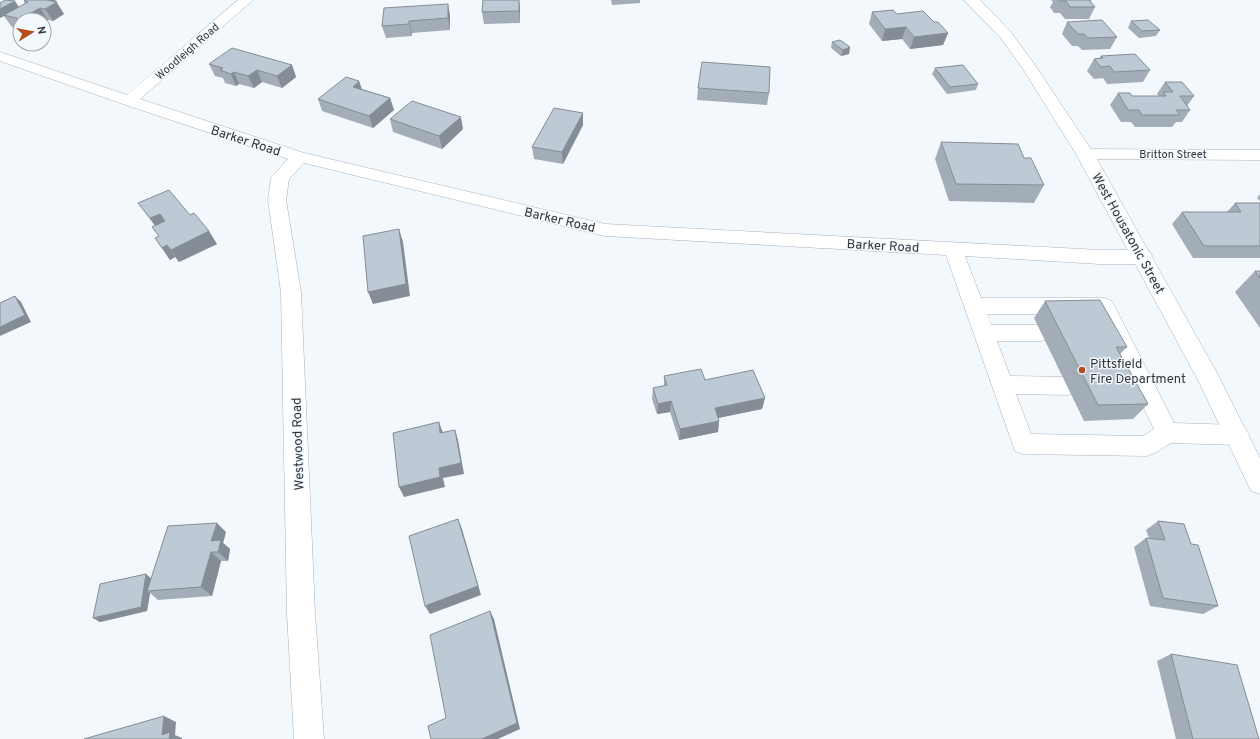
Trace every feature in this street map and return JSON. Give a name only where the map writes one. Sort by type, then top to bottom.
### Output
[{"type":"main road","name":"Woodleigh Road","points":[[129,101],[246,0]]},
{"type":"main road","name":"West Housatonic Street","points":[[971,0],[981,8],[1009,40],[1030,68],[1085,154],[1209,379],[1259,479]]},
{"type":"main road","name":"Barker Road","points":[[0,56],[129,101],[300,157],[605,230],[1100,257],[1143,257]]},
{"type":"main road","name":"Britton Street","points":[[1085,154],[1260,155]]},
{"type":"main road","name":"Westwood Road","points":[[300,157],[280,178],[277,200],[291,292],[301,613],[308,739]]},
{"type":"main road","points":[[953,249],[1023,444],[1147,446],[1167,433],[1237,435]]},
{"type":"main road","points":[[974,306],[1105,306],[1167,433]]},
{"type":"main road","points":[[1096,332],[1119,332]]},
{"type":"main road","points":[[983,333],[1041,333]]},
{"type":"main road","points":[[1002,386],[1068,386]]},
{"type":"main road","points":[[1122,386],[1144,386]]},
{"type":"building","points":[[5,0],[15,1],[0,9],[0,3]]},
{"type":"building","points":[[47,0],[57,2],[45,9],[40,8],[33,12],[12,12],[12,17],[4,15],[28,2],[24,1]]},
{"type":"building","points":[[483,0],[519,0],[519,11],[482,12]]},
{"type":"building","points":[[1059,0],[1089,0],[1095,7],[1070,7],[1066,1]]},
{"type":"building","points":[[448,4],[448,18],[409,21],[409,24],[382,26],[384,8]]},
{"type":"building","points":[[893,10],[897,14],[923,11],[934,22],[938,22],[948,33],[914,37],[906,27],[885,29],[872,12]]},
{"type":"building","points":[[1102,20],[1117,37],[1088,38],[1084,34],[1078,34],[1067,22]]},
{"type":"building","points":[[1148,20],[1160,30],[1142,31],[1131,21]]},
{"type":"building","points":[[840,40],[850,47],[843,50],[832,42]]},
{"type":"building","points":[[232,48],[292,65],[277,76],[257,70],[248,76],[234,72],[231,74],[220,70],[223,68],[209,64]]},
{"type":"building","points":[[1135,54],[1150,70],[1114,72],[1110,66],[1101,67],[1094,59],[1103,58],[1101,56]]},
{"type":"building","points":[[702,62],[770,67],[769,93],[698,88]]},
{"type":"building","points":[[963,65],[978,84],[950,87],[935,68]]},
{"type":"building","points":[[346,77],[359,81],[353,87],[390,98],[369,116],[318,99]]},
{"type":"building","points":[[1165,82],[1182,82],[1194,96],[1180,96],[1190,110],[1176,110],[1180,115],[1142,115],[1139,110],[1128,110],[1118,93],[1130,93],[1132,96],[1166,96],[1163,92],[1173,92]]},
{"type":"building","points":[[412,101],[461,117],[439,136],[390,119]]},
{"type":"building","points":[[554,108],[583,113],[562,152],[532,147]]},
{"type":"building","points":[[941,142],[1018,144],[1024,158],[1031,158],[1044,185],[956,184]]},
{"type":"building","points":[[169,190],[190,215],[194,213],[209,231],[171,250],[167,245],[162,248],[155,238],[159,236],[152,227],[165,221],[160,214],[150,218],[138,203]]},
{"type":"building","points":[[1235,203],[1260,203],[1260,246],[1204,246],[1182,212],[1241,212]]},
{"type":"building","points":[[399,229],[406,284],[368,292],[363,236]]},
{"type":"building","points":[[1255,271],[1260,271],[1260,278]]},
{"type":"building","points":[[15,296],[25,315],[0,327],[0,303]]},
{"type":"building","points":[[1100,300],[1127,347],[1116,347],[1148,404],[1098,405],[1045,301]]},
{"type":"building","points":[[701,369],[705,380],[753,370],[765,398],[715,408],[719,421],[680,429],[671,401],[658,404],[653,388],[667,385],[664,376]]},
{"type":"building","points":[[439,422],[440,433],[455,430],[461,463],[439,468],[440,477],[399,487],[393,433]]},
{"type":"building","points":[[458,519],[478,586],[425,606],[409,536]]},
{"type":"building","points":[[1158,521],[1184,524],[1191,544],[1198,545],[1218,606],[1163,598],[1146,538],[1165,540]]},
{"type":"building","points":[[217,523],[211,541],[221,540],[218,552],[211,552],[201,587],[147,591],[168,526]]},
{"type":"building","points":[[146,574],[141,607],[93,618],[100,584]]},
{"type":"building","points":[[490,611],[517,723],[482,739],[431,739],[428,726],[446,718],[430,635]]},
{"type":"building","points":[[1171,654],[1237,665],[1259,739],[1193,739]]},
{"type":"building","points":[[164,716],[162,735],[170,732],[169,739],[84,739]]},
{"type":"place","name":"Pittsfield Fire Department","points":[[1082,370]]}]
